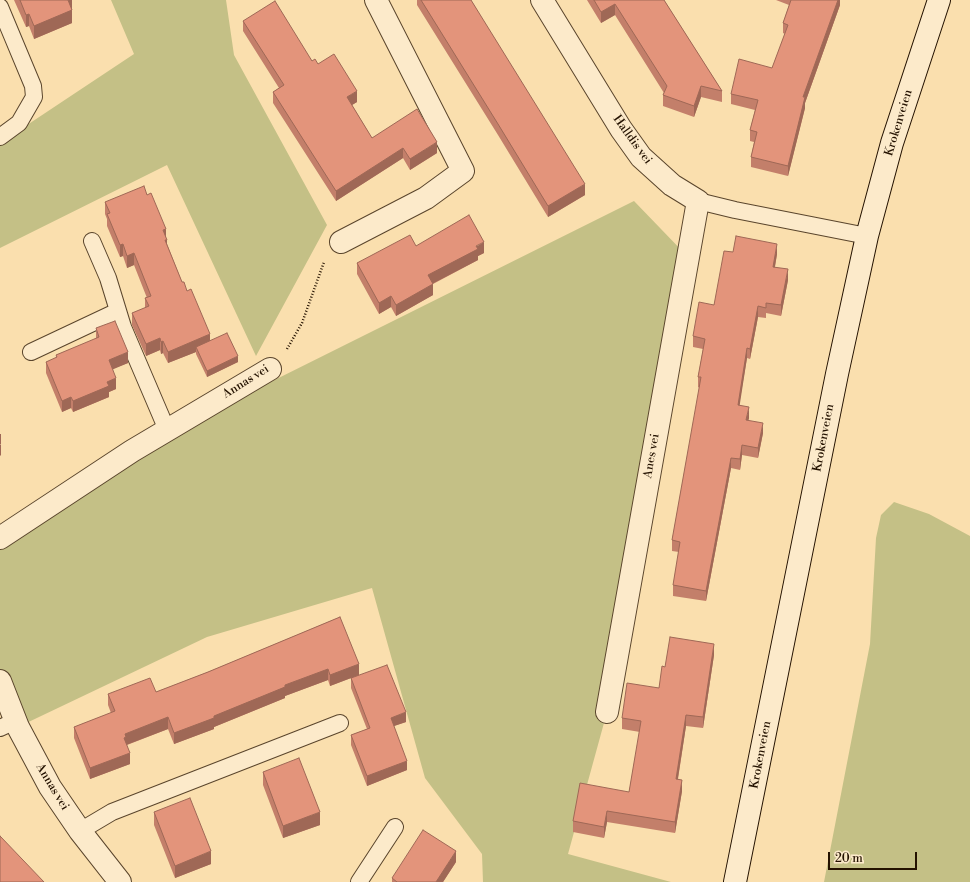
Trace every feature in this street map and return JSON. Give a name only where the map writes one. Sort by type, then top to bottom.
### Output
[{"type":"street","points":[[341,242],[426,198],[463,171],[376,0]]},
{"type":"street","name":"Halldis vei","points":[[542,0],[621,129],[641,157],[672,185],[698,201]]},
{"type":"street","name":"Krokenveien","points":[[735,882],[866,236],[892,143],[939,0]]},
{"type":"street","name":"Anes vei","points":[[607,712],[698,201]]},
{"type":"street","name":"Annas vei","points":[[0,538],[132,451],[270,369]]},
{"type":"street","name":"Annas vei","points":[[0,681],[8,724],[80,831],[120,882]]},
{"type":"lane","points":[[0,7],[33,86],[34,98],[19,123],[0,137]]},
{"type":"lane","name":"Halldis vei","points":[[698,201],[735,210],[866,236]]},
{"type":"lane","points":[[92,241],[108,278],[123,327],[167,430]]},
{"type":"lane","points":[[31,352],[118,311]]},
{"type":"lane","points":[[80,831],[112,812],[340,723]]},
{"type":"lane","points":[[359,882],[395,827]]},
{"type":"path","name":"Annas vei","points":[[270,369],[288,347],[302,323],[326,258],[341,242]]},
{"type":"shaded area","points":[[111,0],[226,0],[234,55],[327,225],[256,356],[167,165],[0,248],[0,143],[134,54]]},
{"type":"shaded area","points":[[634,201],[688,257],[607,712],[568,854],[671,882],[483,882],[482,854],[425,778],[372,588],[207,637],[18,727],[0,681],[0,538],[132,451]]},
{"type":"shaded area","points":[[894,502],[929,514],[970,536],[970,882],[824,882],[870,644],[876,538],[881,515]]},
{"type":"building","points":[[20,0],[68,0],[72,10],[34,26],[29,14],[26,15]]},
{"type":"building","points":[[421,0],[471,0],[585,184],[548,206]]},
{"type":"building","points":[[594,0],[664,0],[722,91],[701,86],[694,106],[663,95],[667,86],[615,4],[601,12]]},
{"type":"building","points":[[791,0],[838,0],[803,97],[805,97],[788,166],[751,157],[757,132],[750,130],[758,100],[731,94],[739,59],[772,68],[788,25],[783,23]]},
{"type":"building","points":[[275,1],[312,61],[315,59],[318,64],[334,54],[357,91],[347,97],[372,138],[417,109],[437,142],[410,159],[403,148],[336,191],[273,92],[284,85],[243,21]]},
{"type":"building","points":[[144,186],[147,195],[151,193],[166,229],[163,230],[167,240],[165,240],[182,282],[184,282],[187,291],[191,289],[210,334],[168,352],[160,338],[146,344],[132,313],[149,306],[145,298],[151,296],[134,253],[127,256],[123,244],[120,245],[107,214],[110,213],[105,202]]},
{"type":"building","points":[[469,215],[484,242],[476,246],[478,249],[428,275],[433,284],[396,305],[391,296],[379,303],[357,263],[410,235],[416,246]]},
{"type":"building","points":[[736,236],[777,244],[773,267],[788,269],[781,305],[766,303],[766,308],[758,306],[750,349],[747,348],[738,405],[749,407],[746,420],[763,423],[758,448],[742,445],[740,459],[731,458],[706,591],[673,585],[680,542],[672,540],[701,377],[698,377],[705,339],[693,336],[699,302],[714,305],[724,251],[733,252]]},
{"type":"building","points":[[115,321],[128,352],[109,360],[116,378],[107,382],[109,386],[73,401],[71,397],[62,401],[46,362],[57,357],[56,355],[99,337],[96,328]]},
{"type":"building","points":[[227,333],[238,356],[207,371],[196,347]]},
{"type":"building","points":[[340,617],[359,664],[330,675],[328,669],[285,685],[285,687],[214,716],[214,718],[174,733],[168,717],[125,734],[126,737],[124,738],[130,753],[90,768],[74,727],[115,711],[108,694],[150,678],[156,692]]},
{"type":"building","points":[[670,637],[714,644],[703,717],[686,715],[676,779],[682,780],[675,822],[607,811],[604,827],[573,821],[580,783],[629,792],[641,721],[622,718],[627,683],[659,688],[662,666],[665,667]]},
{"type":"building","points":[[387,665],[406,712],[391,718],[407,761],[367,776],[351,735],[370,728],[351,678]]},
{"type":"building","points":[[299,758],[320,812],[283,826],[263,772]]},
{"type":"building","points":[[190,798],[211,851],[175,866],[154,812]]},
{"type":"building","points":[[423,830],[456,851],[436,882],[397,882],[392,878]]},
{"type":"building","points":[[0,836],[44,882],[0,882]]}]
